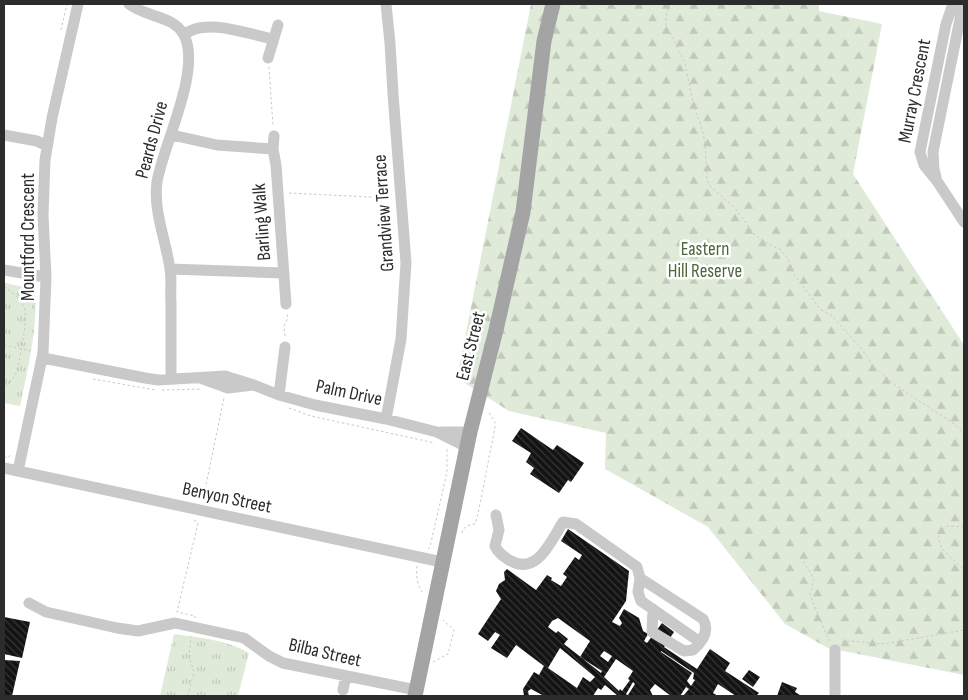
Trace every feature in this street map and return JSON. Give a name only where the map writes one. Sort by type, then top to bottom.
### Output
[{"type":"main road","name":"East Street","points":[[415,693],[470,432],[496,330],[522,212],[544,41],[553,4]]},
{"type":"street","name":"Mountford Crescent","points":[[18,471],[43,356],[46,277],[43,214],[44,170],[47,146],[78,4]]},
{"type":"street","points":[[129,4],[143,13],[168,20],[184,35],[196,28],[213,26],[273,39]]},
{"type":"street","name":"Grandview Terrace","points":[[386,4],[406,263],[406,288],[398,365],[386,419]]},
{"type":"street","name":"Murray Crescent","points":[[953,4],[946,24],[920,152],[924,165],[938,181],[964,222]]},
{"type":"street","name":"Murray Crescent","points":[[938,181],[934,169],[933,152],[963,4]]},
{"type":"street","points":[[268,58],[278,25]]},
{"type":"street","name":"Peards Drive","points":[[171,379],[170,269],[156,193],[159,175],[172,135],[189,63],[184,35]]},
{"type":"street","points":[[172,135],[217,146],[273,149]]},
{"type":"street","points":[[4,136],[37,141],[47,146]]},
{"type":"street","name":"Barling Walk","points":[[274,136],[273,149],[286,304]]},
{"type":"street","points":[[4,142],[36,148],[47,146]]},
{"type":"street","points":[[170,269],[284,273]]},
{"type":"street","points":[[4,270],[46,277]]},
{"type":"street","points":[[279,395],[285,347]]},
{"type":"street","name":"Palm Drive","points":[[43,356],[145,378],[171,379],[225,376],[279,395],[315,405],[386,419],[467,447]]},
{"type":"street","name":"Palm Drive","points":[[439,438],[470,432]]},
{"type":"street","name":"Benyon Street","points":[[4,468],[442,562]]},
{"type":"street","points":[[496,515],[498,530],[495,546],[503,556],[514,563],[524,565],[540,558],[563,522],[576,524],[637,567],[643,579],[703,619],[706,622],[706,632],[693,650],[684,651],[652,632],[652,609]]},
{"type":"street","points":[[643,579],[638,597],[700,642]]},
{"type":"street","name":"Bilba Street","points":[[29,603],[46,612],[138,631],[175,623],[193,626],[244,638],[283,663],[415,693]]},
{"type":"street","points":[[834,650],[835,696]]},
{"type":"street","points":[[343,690],[346,676]]},
{"type":"path","points":[[670,4],[666,16],[666,24],[685,64],[694,108],[705,142],[707,180],[710,186],[735,208],[754,234],[781,250],[788,259],[795,276],[820,309],[836,320],[860,347],[874,367],[898,387],[953,423],[964,433]]},
{"type":"path","points":[[268,58],[274,136]]},
{"type":"path","points":[[278,193],[401,198]]},
{"type":"path","points":[[4,287],[13,292],[25,310],[25,323],[15,375],[4,388]]},
{"type":"path","points":[[285,347],[284,326],[288,318],[286,304]]},
{"type":"path","points":[[4,345],[43,356]]},
{"type":"path","points":[[198,500],[203,500],[225,393]]},
{"type":"path","points":[[286,407],[311,416],[439,438]]},
{"type":"path","points":[[426,594],[421,591],[416,575],[421,547],[428,549],[430,547],[442,500],[448,455],[444,445]]},
{"type":"path","points":[[4,457],[8,458],[11,454]]},
{"type":"path","points":[[193,519],[198,523],[178,612],[195,616]]},
{"type":"path","points":[[964,527],[948,526],[942,529],[938,538],[942,548],[964,570]]},
{"type":"path","points":[[801,557],[814,579],[810,589],[811,600],[834,650],[840,643],[850,641],[884,644],[964,630]]},
{"type":"path","points":[[188,696],[194,672],[188,656],[191,635]]},
{"type":"green space","name":"Eastern Hill Reserve","points":[[531,4],[819,4],[819,11],[882,24],[853,174],[964,345],[964,675],[828,648],[785,624],[708,527],[605,469],[606,433],[509,411],[457,378]]},
{"type":"green space","points":[[4,283],[35,289],[34,333],[20,406],[4,403]]},
{"type":"green space","points":[[174,634],[222,642],[249,653],[238,696],[160,696]]},
{"type":"building","points":[[521,428],[553,450],[557,445],[584,463],[571,482],[568,480],[559,493],[530,474],[534,468],[526,462],[531,453],[512,441]]},
{"type":"building","points":[[568,529],[629,571],[626,601],[612,622],[620,626],[622,623],[619,618],[624,609],[639,618],[643,631],[648,634],[644,641],[647,643],[662,623],[674,632],[664,647],[697,669],[710,649],[730,663],[725,671],[759,693],[756,696],[736,696],[718,684],[713,693],[718,696],[683,696],[689,689],[686,687],[680,696],[671,696],[655,684],[650,690],[653,696],[629,696],[618,696],[605,685],[601,690],[598,688],[593,696],[544,696],[531,689],[528,691],[529,696],[524,696],[523,689],[534,672],[539,675],[544,666],[516,645],[507,658],[491,648],[500,635],[495,632],[488,641],[478,634],[501,599],[496,591],[499,584],[505,580],[504,572],[507,569],[536,590],[547,575],[561,586],[567,577],[563,574],[575,557],[579,560],[582,555],[561,541]],"holes":[[[558,618],[590,641],[580,657],[564,644],[568,639],[558,631],[556,633],[548,627],[552,621]],[[560,648],[595,677],[590,682],[583,677],[577,688],[548,668]],[[604,651],[612,656],[608,662],[600,656]],[[661,651],[694,673],[693,679],[695,680],[691,686],[687,681],[692,673],[661,652]],[[583,659],[602,671],[601,673]],[[616,659],[633,671],[628,679],[630,680],[622,691],[620,689],[619,691],[604,677]],[[633,682],[635,684],[629,696],[626,694]]]},
{"type":"building","points":[[4,617],[30,622],[22,658],[4,654]]},
{"type":"building","points":[[4,660],[20,661],[12,696],[4,696]]},
{"type":"building","points":[[749,670],[760,677],[753,687],[742,679]]},
{"type":"building","points":[[782,682],[797,688],[795,692],[800,696],[777,696]]}]
